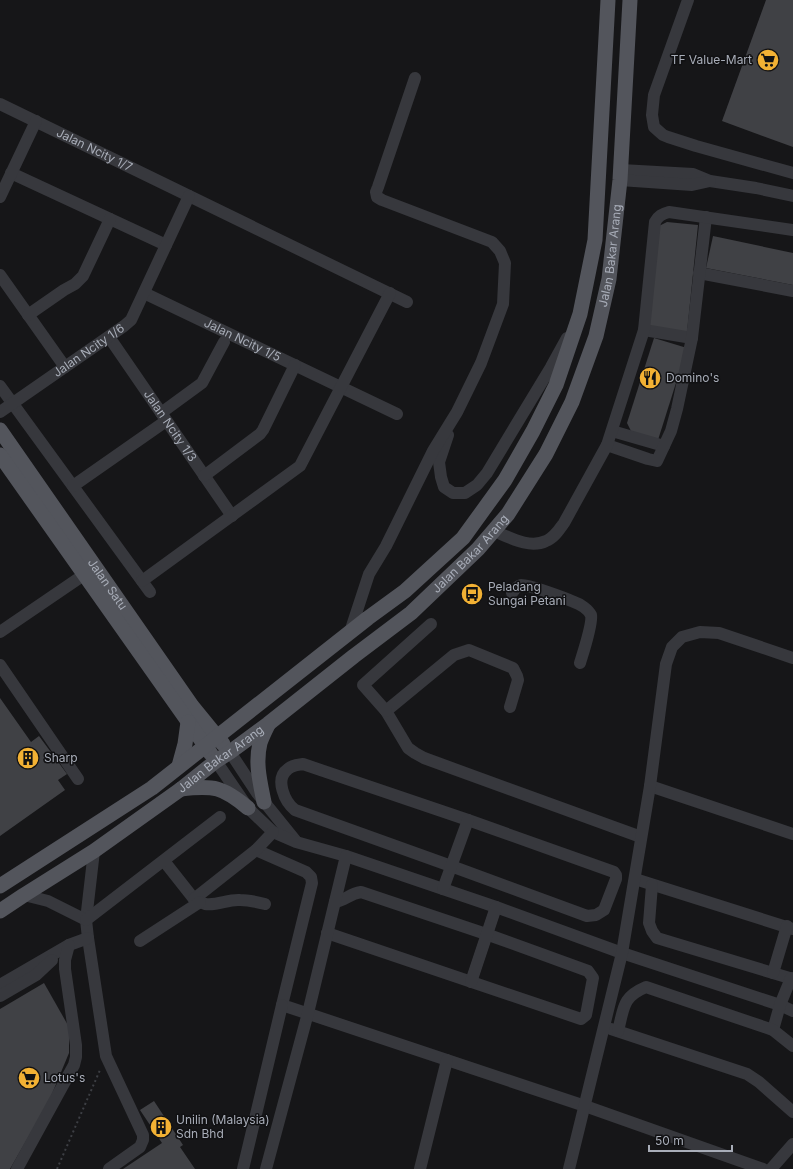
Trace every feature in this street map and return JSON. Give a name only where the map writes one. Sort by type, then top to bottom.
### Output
[{"type":"main road","name":"Jalan Bakar Arang","points":[[0,886],[152,788],[350,632],[405,591],[463,538],[505,480],[533,431],[556,386],[580,314],[595,240],[608,0]]},
{"type":"main road","name":"Jalan Bakar Arang","points":[[0,911],[94,851],[181,789],[216,761],[268,724],[411,613],[478,549],[508,514],[546,454],[572,402],[596,336],[609,279],[620,175],[630,0]]},
{"type":"main road","name":"Jalan Satu","points":[[0,430],[188,722],[216,761]]},
{"type":"main road","name":"Jalan Satu","points":[[0,455],[192,706],[230,752]]},
{"type":"main road","points":[[192,706],[214,718],[227,720],[240,718]]},
{"type":"main road","points":[[179,766],[185,744],[188,722]]},
{"type":"main road","points":[[264,802],[258,761],[260,742],[268,724]]},
{"type":"main road","points":[[181,789],[202,786],[218,789],[234,797],[248,808]]},
{"type":"street","points":[[688,0],[654,94],[652,115],[654,127],[663,135],[675,140],[793,173]]},
{"type":"street","points":[[350,632],[369,574],[386,546],[433,452],[457,412],[481,363],[502,304],[505,263],[500,251],[492,242],[377,197],[376,192],[415,78]]},
{"type":"street","name":"Jalan Ncity 1/7","points":[[0,104],[407,302]]},
{"type":"street","points":[[0,197],[36,121]]},
{"type":"street","points":[[11,173],[166,245]]},
{"type":"street","points":[[620,175],[693,174],[710,181],[756,188],[793,196]]},
{"type":"street","name":"Jalan Ncity 1/6","points":[[0,412],[131,320],[189,196]]},
{"type":"street","points":[[494,531],[523,542],[534,544],[546,541],[556,534],[564,524],[607,445],[644,330],[656,222],[658,217],[669,212],[793,230]]},
{"type":"street","points":[[607,445],[657,461],[664,446],[677,409],[692,338],[698,273],[706,217]]},
{"type":"street","points":[[28,315],[75,284],[83,276],[110,219]]},
{"type":"street","points":[[698,273],[793,291]]},
{"type":"street","points":[[0,276],[65,367]]},
{"type":"street","name":"Jalan Ncity 1/5","points":[[144,292],[340,388],[397,414]]},
{"type":"street","points":[[142,581],[300,466],[390,293]]},
{"type":"street","points":[[457,412],[439,462],[444,487],[453,493],[465,493],[477,485],[487,473],[551,367],[580,314]]},
{"type":"street","points":[[644,330],[692,338]]},
{"type":"street","name":"Jalan Ncity 1/3","points":[[108,337],[232,516]]},
{"type":"street","points":[[73,486],[164,417],[202,383],[224,342]]},
{"type":"street","points":[[204,476],[260,434],[295,365]]},
{"type":"street","points":[[0,386],[150,592]]},
{"type":"street","points":[[612,431],[664,446]]},
{"type":"street","points":[[0,632],[90,571]]},
{"type":"street","points":[[512,593],[516,587],[520,585],[529,586],[575,602],[585,608],[590,615],[591,622],[580,663]]},
{"type":"street","points":[[431,624],[363,685],[386,711],[408,748],[424,758],[641,837]]},
{"type":"street","points":[[569,1169],[622,953],[650,786],[666,664],[672,647],[682,637],[700,632],[719,633],[793,658]]},
{"type":"street","points":[[386,711],[454,655],[469,650],[513,668],[518,680],[510,706]]},
{"type":"street","points":[[0,665],[78,779]]},
{"type":"street","points":[[230,752],[257,793],[296,842]]},
{"type":"street","points":[[216,761],[248,808],[273,832],[296,842],[346,856],[496,907],[622,953],[780,1005],[793,1011]]},
{"type":"street","points":[[302,764],[468,820],[614,872],[616,879],[604,910],[596,915],[587,916],[451,866],[295,810],[291,807],[282,791],[281,779],[286,770],[294,765],[302,764]]},
{"type":"street","points":[[650,786],[793,834]]},
{"type":"street","points":[[86,920],[220,817]]},
{"type":"street","points":[[443,889],[468,820]]},
{"type":"street","points":[[140,940],[197,900],[256,850],[273,832]]},
{"type":"street","points":[[242,1169],[312,883],[312,877],[306,872],[256,850]]},
{"type":"street","points":[[94,851],[86,920],[106,1056],[143,1140],[140,1147],[109,1169]]},
{"type":"street","points":[[266,1169],[308,1013],[346,856]]},
{"type":"street","points":[[164,861],[197,900],[205,904],[230,900],[265,904]]},
{"type":"street","points":[[635,879],[790,928],[773,973]]},
{"type":"street","points":[[652,885],[649,923],[657,938],[792,979],[780,1005],[773,1030]]},
{"type":"street","points":[[327,933],[581,1019],[586,1015],[593,978],[588,971],[486,934],[361,892],[353,893],[343,901],[335,902]]},
{"type":"street","points":[[24,895],[48,901],[86,920]]},
{"type":"street","points":[[470,982],[496,907]]},
{"type":"street","points":[[0,984],[69,945],[88,938]]},
{"type":"street","points":[[0,996],[36,974],[69,945]]},
{"type":"street","points":[[17,1169],[74,1065],[76,1057],[76,1045],[65,969],[65,960],[69,945]]},
{"type":"street","points":[[618,1031],[625,1003],[636,991],[646,987],[773,1030],[793,1046]]},
{"type":"street","points":[[282,1005],[585,1106],[763,1169]]},
{"type":"street","points":[[604,1026],[747,1074],[759,1082],[793,1112]]},
{"type":"street","points":[[420,1169],[447,1060]]},
{"type":"street","points":[[771,1169],[793,1144]]},
{"type":"path","points":[[57,1169],[106,1056]]},
{"type":"building","name":"TF Value-Mart","points":[[766,0],[793,0],[793,147],[722,121]]},
{"type":"building","points":[[667,222],[698,225],[687,332],[647,328],[657,227]]},
{"type":"building","points":[[713,236],[793,253],[793,285],[706,268]]},
{"type":"building","points":[[654,338],[687,348],[658,440],[631,431],[627,423]]},
{"type":"building","name":"Sharp","points":[[0,698],[31,742],[39,736],[67,774],[58,780],[65,790],[0,836]]},
{"type":"building","name":"Lotus's","points":[[44,983],[69,1027],[69,1053],[49,1101],[10,1169],[0,1169],[0,1009]]},
{"type":"building","name":"Unilin (Malaysia) Sdn Bhd","points":[[154,1101],[183,1145],[180,1147],[195,1169],[123,1169],[162,1143],[140,1110]]},
{"type":"place","name":"TF Value-Mart","points":[[768,60]]},
{"type":"place","name":"Domino's","points":[[650,378]]},
{"type":"place","name":"Peladang Sungai Petani","points":[[472,594]]},
{"type":"place","name":"Sharp","points":[[28,758]]},
{"type":"place","name":"Lotus's","points":[[29,1078]]},
{"type":"place","name":"Unilin (Malaysia) Sdn Bhd","points":[[161,1127]]}]
